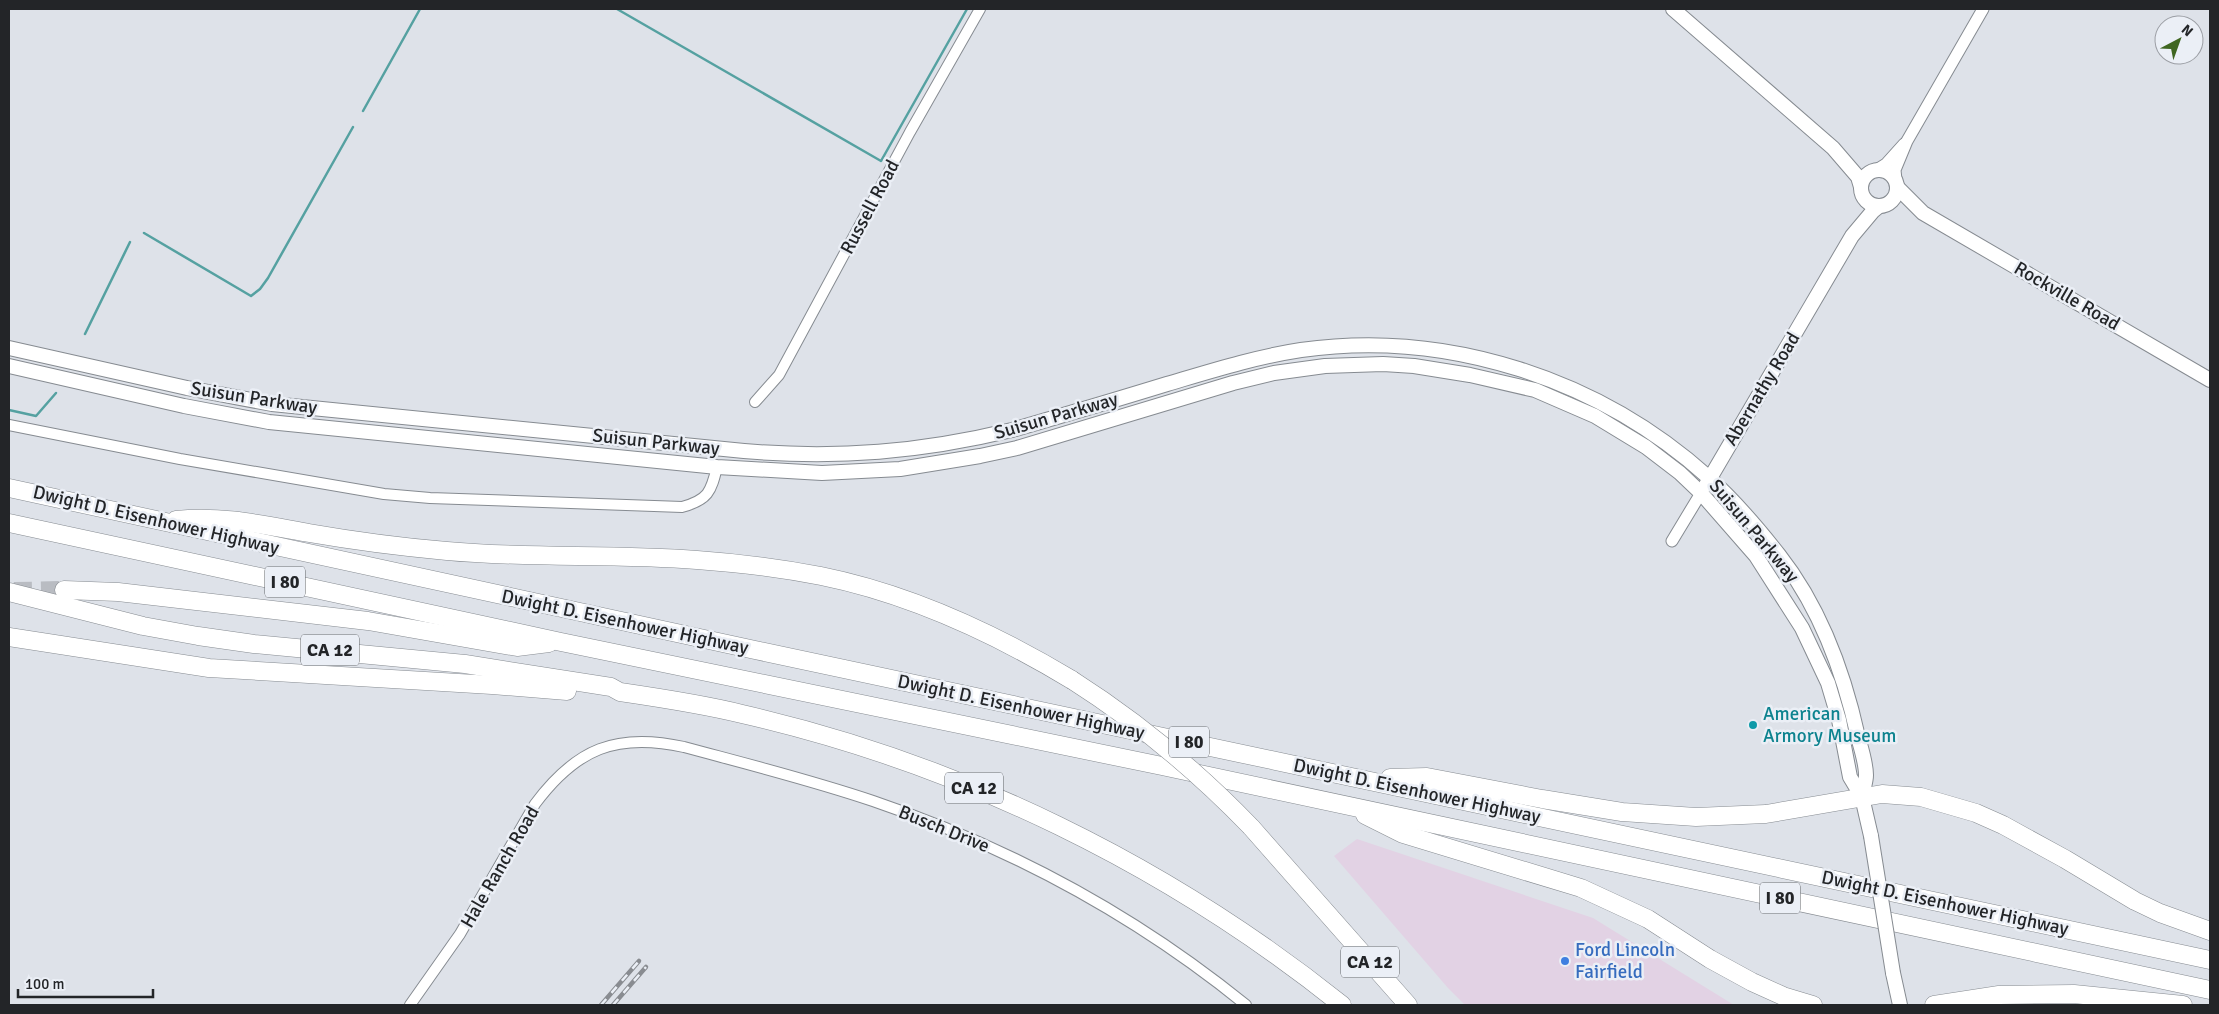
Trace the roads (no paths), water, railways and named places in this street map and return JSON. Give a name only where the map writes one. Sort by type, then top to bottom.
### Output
[{"type":"highway","name":"Dwight D. Eisenhower Highway","points":[[9,488],[168,521],[306,554],[2210,960]]},
{"type":"highway","name":"CA 12","points":[[168,521],[201,517],[228,519],[323,535],[448,551],[695,559],[776,568],[823,576],[910,601],[1014,646],[1072,680],[1120,712],[1167,748],[1251,827],[1408,1005]]},
{"type":"highway","name":"Dwight D. Eisenhower Highway","points":[[9,523],[561,642],[1350,806],[2210,990]]},
{"type":"highway","points":[[64,590],[118,592],[368,621],[518,647],[561,642]]},
{"type":"highway","name":"CA 12","points":[[9,592],[143,626],[198,636],[254,644],[465,664],[611,687],[620,692],[742,714],[806,731],[913,764],[969,786],[1065,829],[1132,864],[1231,924],[1294,967],[1342,1005]]},
{"type":"highway","points":[[9,637],[210,668],[551,689],[610,697],[620,692]]},
{"type":"highway","points":[[1358,778],[1427,777],[1622,812],[1696,817],[1766,814],[1882,794],[1921,797],[1976,813],[2066,859],[2135,901],[2160,913],[2210,931]]},
{"type":"highway","points":[[1350,806],[1375,822],[1404,834],[1572,885],[1615,902],[1648,919],[1710,959],[1752,982],[1783,996],[1813,1005]]},
{"type":"highway","points":[[1331,919],[1422,1005]]},
{"type":"highway","points":[[1294,967],[1336,1005]]},
{"type":"highway","points":[[1934,1005],[1998,995],[2074,994],[2183,1005]]},
{"type":"main road","points":[[1673,9],[1834,148],[1866,168],[1889,172],[1897,184],[1894,198],[1883,206],[1872,205],[1862,192],[1858,177],[1834,148]]},
{"type":"main road","points":[[1862,192],[1864,176],[1876,170]]},
{"type":"main road","name":"Rockville Road","points":[[1897,184],[1923,213]]},
{"type":"main road","name":"Abernathy Road","points":[[1852,236],[1854,225],[1863,206],[1862,192]]},
{"type":"main road","name":"Rockville Road","points":[[1883,206],[1897,204],[1923,213],[2210,380]]},
{"type":"main road","name":"Abernathy Road","points":[[1701,493],[1852,236],[1873,211],[1883,206]]},
{"type":"main road","name":"Suisun Parkway","points":[[9,348],[196,390],[272,404],[725,449],[822,455],[898,451],[977,439],[1225,367],[1269,356],[1334,347],[1415,348],[1447,352],[1505,365],[1569,387],[1631,419],[1655,435],[1709,478],[1749,519],[1800,584],[1843,678],[1859,737],[1866,773],[1862,796]]},
{"type":"main road","name":"Suisun Parkway","points":[[9,366],[194,408],[269,422],[717,467],[822,473],[861,472],[940,464],[1017,448],[1274,373],[1326,366],[1382,364],[1414,366],[1470,375],[1535,390],[1595,416],[1646,447],[1680,473],[1701,493],[1756,556],[1802,628],[1828,683],[1844,740],[1850,777],[1862,796],[1871,836],[1900,1005]]},
{"type":"street","name":"Russell Road","points":[[755,402],[779,375],[905,140],[980,9]]},
{"type":"street","points":[[1897,184],[1895,170],[1907,141],[1983,9]]},
{"type":"street","points":[[1876,170],[1886,164],[1907,141]]},
{"type":"street","points":[[9,425],[180,459],[384,494],[430,498],[682,507],[703,498],[712,488],[717,467]]},
{"type":"street","name":"Abernathy Road","points":[[1672,541],[1701,493]]},
{"type":"street","name":"Busch Drive","points":[[606,746],[633,741],[662,742],[684,747],[872,800],[962,834],[1029,865],[1123,917],[1180,955],[1246,1005]]},
{"type":"street","name":"Hale Ranch Road","points":[[410,1005],[460,934],[535,804],[550,784],[565,769],[584,756],[606,746]]},
{"type":"waterway","points":[[363,111],[420,9]]},
{"type":"waterway","points":[[617,9],[881,161],[967,9]]},
{"type":"waterway","points":[[144,233],[251,296],[260,289],[268,278],[353,127]]},
{"type":"waterway","points":[[85,334],[130,242]]},
{"type":"waterway","points":[[9,410],[36,416],[56,393]]},
{"type":"tunnel","points":[[14,591],[64,590]]},
{"type":"railway","points":[[601,1005],[639,961]]},
{"type":"railway","points":[[613,1005],[646,967]]},
{"type":"place","name":"American Armory Museum","points":[[1753,725]]},
{"type":"place","name":"Ford Lincoln Fairfield","points":[[1565,961]]}]
